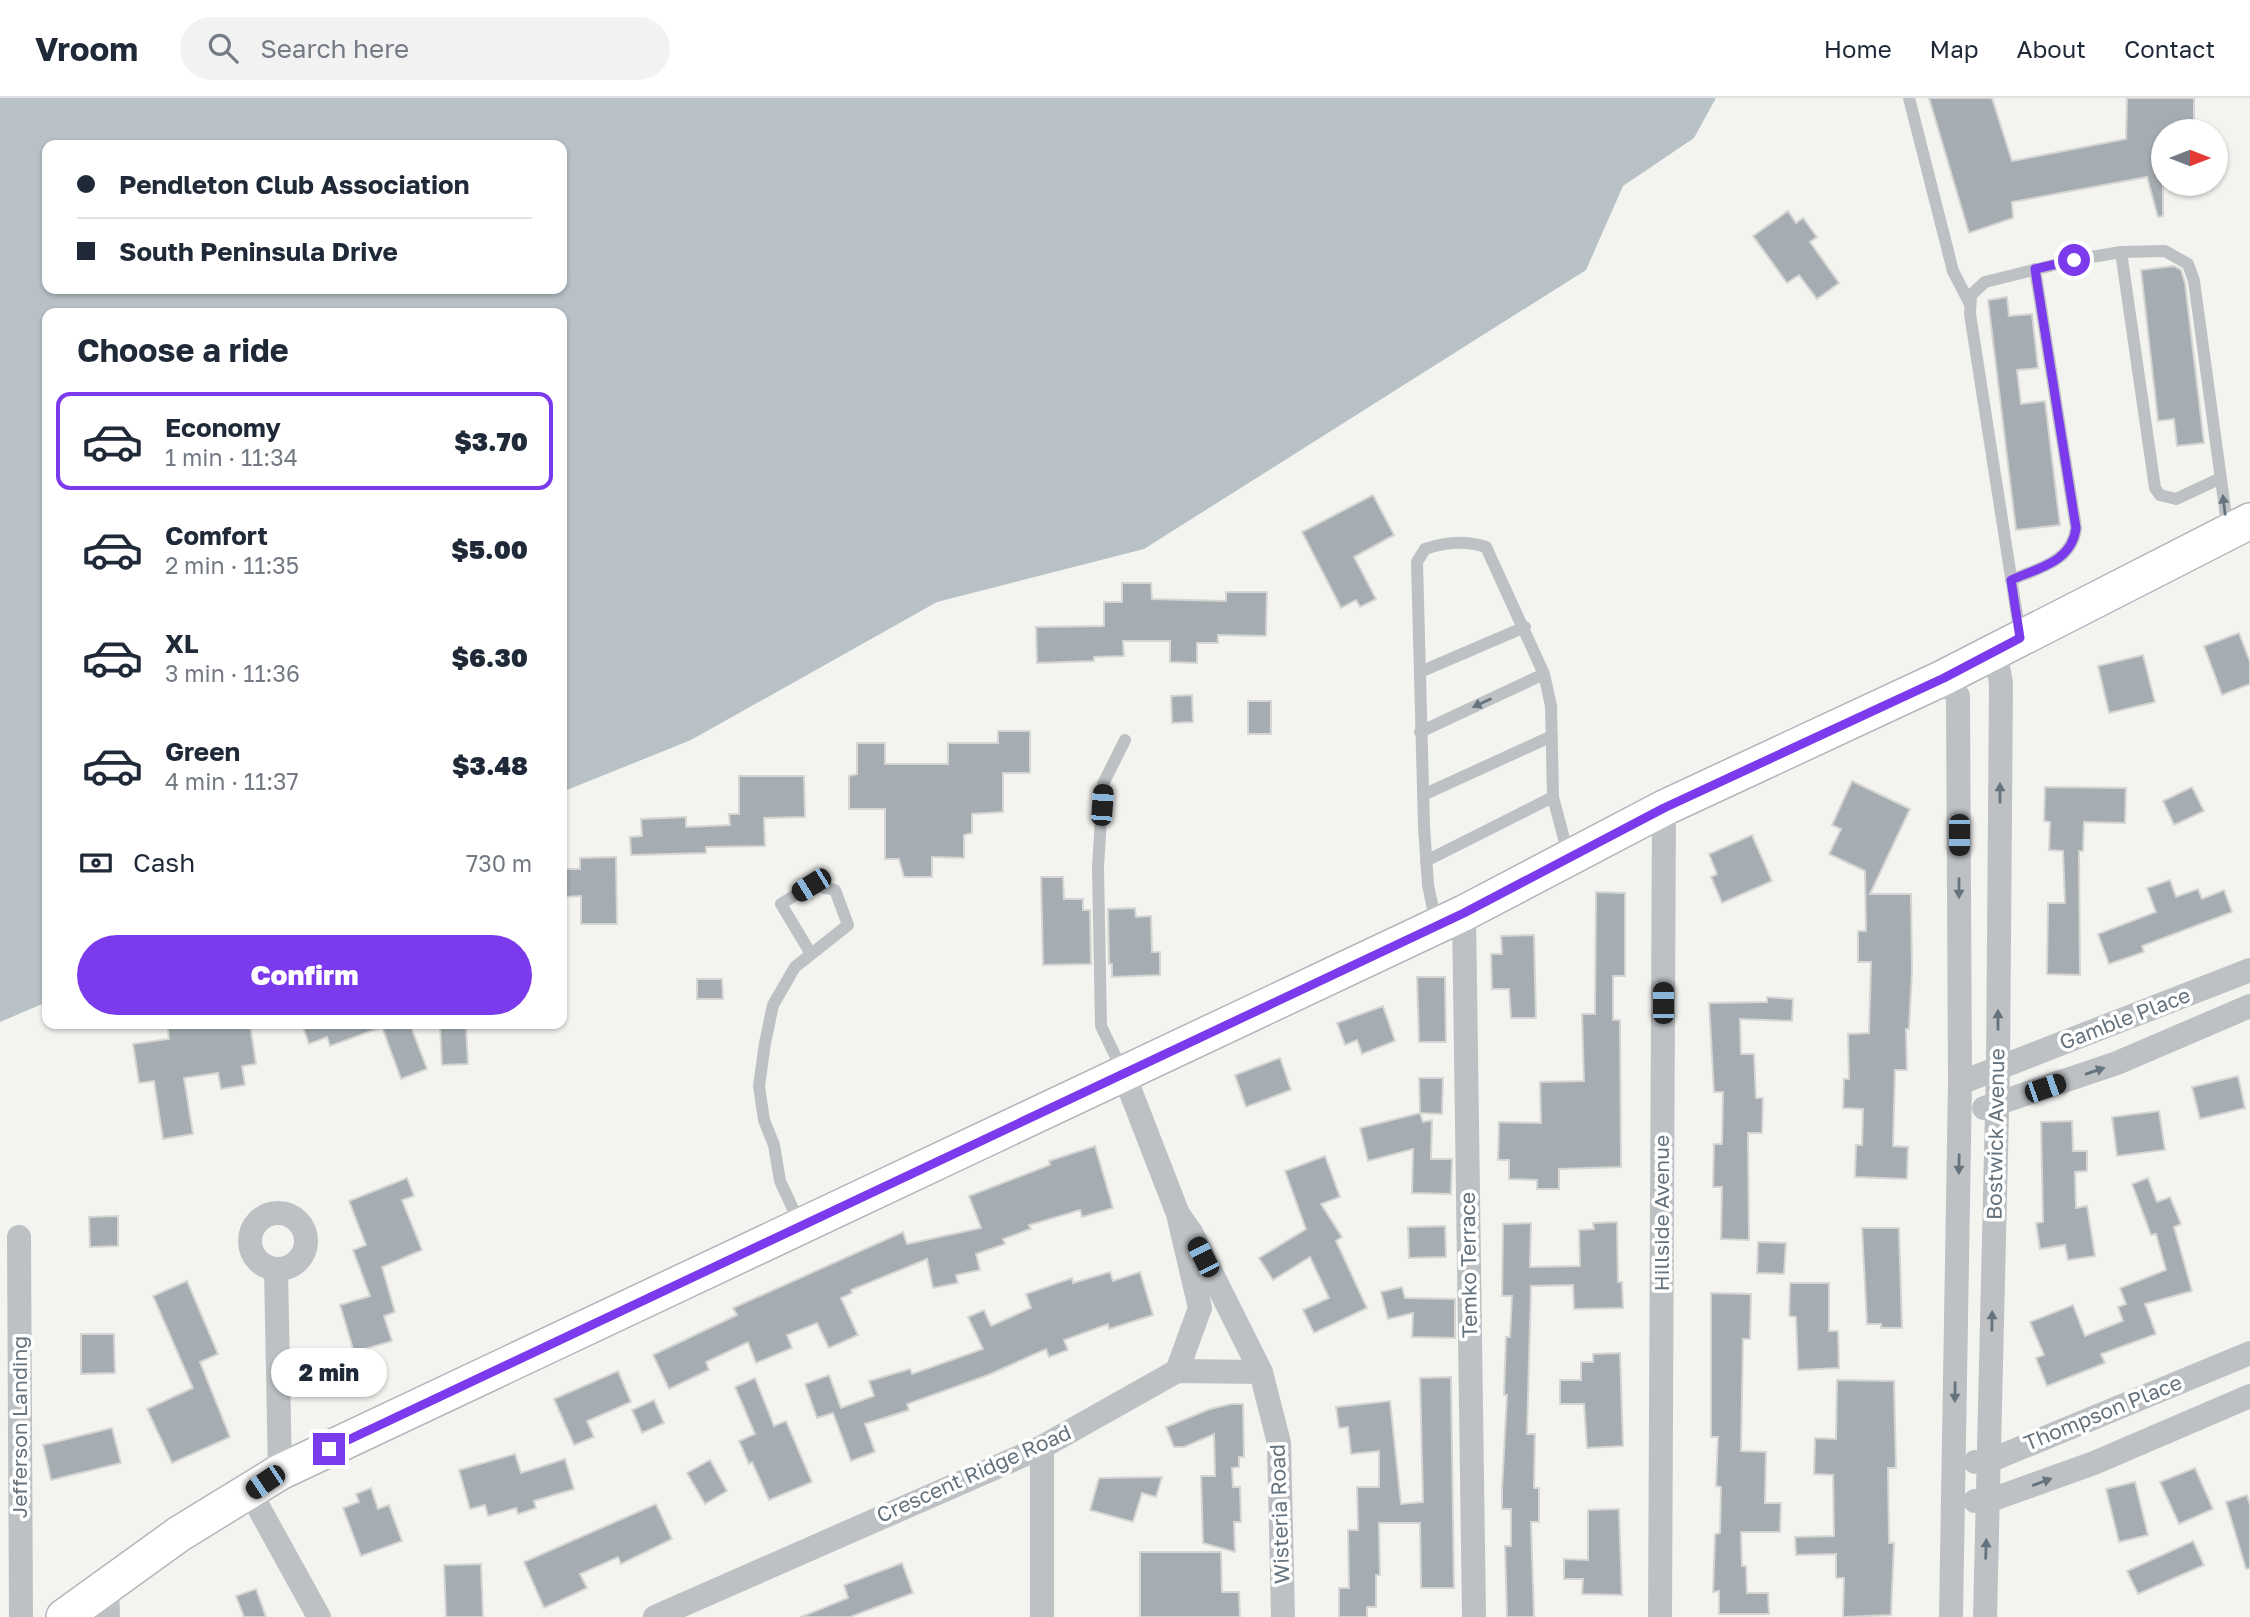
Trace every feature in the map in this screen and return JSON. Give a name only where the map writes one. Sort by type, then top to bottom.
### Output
[{"type":"main road","points":[[64,1617],[107,1602],[180,1534],[280,1472],[1450,919],[1664,808],[1944,678],[2239,526]]},
{"type":"street","name":"Bostwick Avenue","points":[[1984,1617],[1998,1069],[2001,683],[2008,645]]},
{"type":"street","name":"Bostwick Avenue","points":[[1944,678],[1958,696],[1961,1083],[1951,1617]]},
{"type":"street","name":"Hillside Avenue","points":[[1660,1617],[1664,808]]},
{"type":"street","name":"Temko Terrace","points":[[1450,919],[1474,1617]]},
{"type":"street","name":"Gamble Place","points":[[1961,1083],[2250,971]]},
{"type":"street","points":[[2227,979],[2245,1008]]},
{"type":"street","name":"Gamble Place","points":[[1960,1114],[2117,1063],[2245,1008]]},
{"type":"street","points":[[1123,1072],[1178,1214],[1200,1308],[1177,1371],[1261,1372]]},
{"type":"street","name":"Wisteria Road","points":[[1178,1214],[1192,1234],[1261,1372],[1279,1443],[1283,1617]]},
{"type":"street","name":"Jefferson Landing","points":[[19,1237],[21,1617]]},
{"type":"street","points":[[276,1270],[280,1472]]},
{"type":"street","name":"Thompson Place","points":[[1954,1464],[1989,1461],[2250,1353]]},
{"type":"street","points":[[2222,1364],[2242,1399]]},
{"type":"street","name":"Crescent Ridge Road","points":[[668,1613],[1042,1447],[1177,1371]]},
{"type":"street","name":"Thompson Place","points":[[1953,1502],[1988,1501],[2094,1464],[2242,1399]]},
{"type":"street","points":[[1042,1447],[1042,1617]]},
{"type":"street","points":[[250,1492],[319,1617]]},
{"type":"lane","points":[[1909,98],[1953,271],[1970,304]]},
{"type":"lane","points":[[2008,645],[2011,580],[1970,304],[1971,295],[1985,282],[2121,252],[2165,251],[2181,258],[2193,272],[2221,478],[2239,526]]},
{"type":"lane","points":[[2121,252],[2155,488],[2160,495],[2176,499],[2221,478]]},
{"type":"lane","points":[[2011,580],[2057,561],[2071,547],[2076,528],[2035,269]]},
{"type":"lane","points":[[1450,919],[1428,885],[1426,861],[1420,732],[1417,562],[1425,549],[1444,543],[1474,543],[1486,548],[1525,627],[1544,674],[1551,706],[1553,797],[1569,858]]},
{"type":"lane","points":[[1420,671],[1525,627]]},
{"type":"lane","points":[[1420,732],[1544,674]]},
{"type":"lane","points":[[1423,795],[1552,736]]},
{"type":"lane","points":[[1123,1072],[1101,1026],[1098,868],[1103,784],[1125,740]]},
{"type":"lane","points":[[1426,861],[1553,797]]},
{"type":"lane","points":[[800,1224],[780,1181],[774,1145],[764,1120],[759,1086],[773,1004],[795,967],[848,925],[835,890],[811,885],[781,904],[811,954]]},
{"type":"shaded area","points":[[0,98],[1716,98],[1694,138],[1623,186],[1586,270],[1144,549],[937,602],[691,740],[567,790],[567,308],[42,308],[42,1004],[0,1022]]},
{"type":"building","points":[[1929,98],[1992,98],[2012,161],[2126,139],[2127,98],[2194,98],[2194,119],[2151,119],[2151,192],[2147,177],[2012,202],[2013,218],[1969,233]]},
{"type":"building","points":[[2152,196],[2163,196],[2163,216],[2158,217]]},
{"type":"building","points":[[1788,211],[1796,223],[1803,218],[1817,237],[1810,242],[1839,283],[1817,299],[1799,275],[1787,283],[1753,236]]},
{"type":"building","points":[[2174,266],[2181,270],[2185,283],[2204,443],[2177,446],[2174,419],[2158,421],[2141,270]]},
{"type":"building","points":[[2007,297],[2009,316],[2032,314],[2038,368],[2017,370],[2021,404],[2045,401],[2060,525],[2016,530],[1988,300]]},
{"type":"building","points":[[1373,495],[1394,535],[1354,557],[1376,599],[1360,607],[1356,600],[1341,608],[1302,532]]},
{"type":"building","points":[[1122,583],[1151,583],[1152,599],[1226,601],[1226,592],[1267,592],[1266,636],[1218,635],[1218,643],[1197,643],[1197,663],[1170,662],[1170,641],[1123,641],[1124,656],[1094,657],[1094,661],[1037,663],[1036,627],[1104,626],[1104,602],[1122,602]]},
{"type":"building","points":[[2239,633],[2250,662],[2250,684],[2222,695],[2204,646]]},
{"type":"building","points":[[2143,655],[2155,702],[2109,713],[2098,666]]},
{"type":"building","points":[[1192,695],[1193,722],[1172,723],[1171,696]]},
{"type":"building","points":[[1248,701],[1271,701],[1271,734],[1248,734]]},
{"type":"building","points":[[998,731],[1030,731],[1030,773],[1003,773],[1003,812],[972,814],[972,833],[964,835],[964,858],[932,857],[932,877],[904,877],[899,859],[885,859],[885,809],[849,809],[849,776],[857,774],[857,743],[885,743],[885,764],[948,764],[948,743],[998,743]]},
{"type":"building","points":[[739,776],[804,776],[805,817],[764,818],[765,846],[706,847],[706,853],[631,855],[630,837],[642,836],[641,819],[686,817],[686,827],[730,825],[729,814],[739,814]]},
{"type":"building","points":[[1852,781],[1910,809],[1870,894],[1911,894],[1912,971],[1909,1029],[1906,1029],[1907,1070],[1895,1070],[1893,1146],[1908,1147],[1907,1179],[1855,1177],[1856,1145],[1862,1145],[1863,1109],[1843,1108],[1844,1079],[1849,1079],[1848,1034],[1869,1033],[1871,962],[1858,962],[1858,931],[1866,931],[1865,871],[1829,854],[1841,829],[1832,825]]},
{"type":"building","points":[[2045,787],[2126,788],[2125,823],[2084,822],[2083,851],[2079,851],[2080,975],[2047,974],[2048,903],[2065,903],[2063,851],[2049,850],[2050,822],[2044,821]]},
{"type":"building","points":[[2192,787],[2204,811],[2174,825],[2163,801]]},
{"type":"building","points":[[1752,835],[1772,881],[1722,903],[1711,877],[1717,874],[1709,854]]},
{"type":"building","points":[[616,857],[617,924],[581,924],[581,896],[567,897],[567,869],[580,869],[580,858]]},
{"type":"building","points":[[1041,877],[1063,877],[1064,899],[1083,899],[1083,910],[1090,910],[1091,964],[1043,965]]},
{"type":"building","points":[[2170,880],[2176,897],[2198,889],[2202,899],[2224,890],[2232,912],[2142,946],[2144,952],[2109,964],[2098,934],[2156,912],[2147,888]]},
{"type":"building","points":[[1596,892],[1625,893],[1625,976],[1613,976],[1613,1020],[1620,1020],[1621,1167],[1559,1169],[1559,1189],[1537,1189],[1537,1180],[1509,1179],[1509,1160],[1498,1160],[1499,1122],[1541,1123],[1540,1082],[1584,1081],[1582,1014],[1595,1014]]},
{"type":"building","points":[[1135,908],[1136,917],[1151,916],[1152,952],[1160,952],[1160,975],[1112,977],[1112,964],[1109,964],[1108,909]]},
{"type":"building","points":[[1534,935],[1536,1018],[1511,1018],[1509,989],[1492,989],[1491,954],[1502,954],[1501,936]]},
{"type":"building","points":[[1417,977],[1445,977],[1446,1042],[1419,1042]]},
{"type":"building","points":[[697,979],[722,979],[723,999],[697,999]]},
{"type":"building","points":[[1767,997],[1793,999],[1792,1021],[1740,1019],[1741,1054],[1754,1054],[1756,1098],[1763,1098],[1762,1133],[1748,1133],[1749,1240],[1721,1239],[1722,1187],[1713,1187],[1714,1144],[1722,1144],[1723,1092],[1714,1092],[1709,1003],[1767,1002]]},
{"type":"building","points":[[1383,1006],[1395,1041],[1362,1054],[1357,1040],[1345,1045],[1337,1023]]},
{"type":"building","points":[[168,1029],[251,1029],[256,1064],[242,1066],[245,1085],[221,1089],[218,1073],[184,1078],[193,1134],[163,1139],[154,1081],[139,1083],[133,1044],[169,1039]]},
{"type":"building","points":[[304,1029],[377,1029],[330,1046],[327,1037],[309,1044]]},
{"type":"building","points":[[383,1029],[412,1029],[427,1069],[401,1079]]},
{"type":"building","points":[[440,1029],[466,1029],[468,1064],[442,1065]]},
{"type":"building","points":[[1280,1058],[1291,1090],[1246,1107],[1235,1075]]},
{"type":"building","points":[[2238,1076],[2245,1108],[2200,1119],[2192,1087]]},
{"type":"building","points":[[1419,1078],[1443,1078],[1442,1114],[1420,1113]]},
{"type":"building","points":[[2159,1111],[2165,1150],[2117,1156],[2112,1117]]},
{"type":"building","points":[[1420,1113],[1423,1122],[1432,1120],[1431,1159],[1452,1159],[1451,1194],[1412,1193],[1413,1149],[1368,1161],[1360,1128]]},
{"type":"building","points":[[2072,1121],[2073,1151],[2087,1151],[2087,1171],[2075,1172],[2076,1208],[2087,1206],[2095,1256],[2068,1260],[2065,1245],[2040,1249],[2036,1223],[2043,1222],[2041,1122]]},
{"type":"building","points":[[1095,1146],[1113,1208],[1082,1217],[1080,1210],[1029,1225],[1031,1229],[1003,1239],[1005,1244],[976,1254],[980,1270],[956,1275],[958,1283],[933,1288],[927,1259],[851,1290],[852,1293],[841,1298],[858,1335],[829,1348],[817,1323],[787,1335],[792,1348],[756,1363],[748,1342],[706,1362],[709,1370],[669,1389],[653,1355],[737,1315],[733,1308],[903,1232],[907,1244],[981,1228],[969,1196],[1050,1165],[1049,1161]]},
{"type":"building","points":[[1325,1156],[1340,1197],[1321,1204],[1342,1237],[1336,1241],[1367,1308],[1314,1333],[1303,1310],[1329,1298],[1310,1257],[1273,1280],[1259,1258],[1306,1229],[1285,1171]]},
{"type":"building","points":[[407,1178],[414,1196],[402,1200],[422,1250],[382,1267],[395,1312],[384,1316],[392,1341],[354,1352],[340,1305],[370,1296],[353,1250],[366,1245],[349,1201]]},
{"type":"building","points":[[2148,1178],[2157,1202],[2170,1197],[2181,1224],[2174,1227],[2192,1291],[2145,1304],[2156,1334],[2101,1354],[2105,1363],[2047,1386],[2036,1358],[2044,1355],[2030,1322],[2073,1305],[2085,1336],[2123,1321],[2118,1307],[2126,1304],[2120,1288],[2166,1270],[2156,1234],[2151,1235],[2132,1184]]},
{"type":"building","points":[[118,1216],[118,1246],[90,1247],[89,1217]]},
{"type":"building","points":[[1617,1222],[1618,1282],[1622,1282],[1623,1308],[1574,1309],[1573,1285],[1531,1286],[1527,1434],[1535,1434],[1534,1488],[1539,1488],[1539,1522],[1531,1522],[1534,1617],[1507,1617],[1505,1546],[1511,1546],[1511,1509],[1502,1509],[1502,1489],[1507,1395],[1504,1395],[1506,1337],[1510,1337],[1512,1296],[1502,1296],[1503,1224],[1531,1223],[1530,1267],[1580,1266],[1579,1230],[1594,1229],[1593,1223]]},
{"type":"building","points":[[1445,1226],[1446,1257],[1409,1258],[1408,1227]]},
{"type":"building","points":[[1862,1228],[1899,1228],[1902,1328],[1881,1328],[1881,1324],[1867,1324]]},
{"type":"building","points":[[1758,1242],[1786,1243],[1784,1274],[1757,1273]]},
{"type":"building","points":[[1110,1272],[1113,1281],[1140,1272],[1153,1315],[1109,1329],[1108,1324],[1064,1340],[1068,1350],[1049,1357],[1046,1349],[988,1375],[907,1404],[909,1410],[865,1424],[875,1452],[851,1461],[833,1413],[817,1418],[805,1384],[829,1375],[841,1408],[874,1396],[869,1381],[910,1369],[912,1374],[983,1349],[968,1317],[984,1310],[991,1326],[1031,1308],[1026,1294],[1072,1278],[1073,1283]]},
{"type":"building","points":[[187,1281],[218,1354],[200,1362],[230,1437],[172,1463],[147,1409],[193,1388],[153,1296]]},
{"type":"building","points":[[1790,1283],[1829,1283],[1829,1331],[1838,1331],[1839,1368],[1798,1370],[1796,1317],[1789,1316]]},
{"type":"building","points":[[1402,1287],[1405,1298],[1455,1299],[1455,1338],[1412,1337],[1413,1313],[1388,1319],[1381,1292]]},
{"type":"building","points":[[1711,1293],[1751,1294],[1750,1339],[1743,1339],[1741,1451],[1766,1452],[1765,1503],[1781,1503],[1780,1532],[1741,1532],[1742,1566],[1746,1566],[1747,1593],[1768,1593],[1769,1614],[1719,1614],[1719,1591],[1713,1592],[1715,1534],[1720,1533],[1721,1487],[1716,1486],[1718,1437],[1711,1437]]},
{"type":"building","points":[[81,1334],[114,1334],[115,1373],[81,1374]]},
{"type":"building","points":[[1620,1353],[1623,1446],[1587,1448],[1584,1404],[1560,1404],[1560,1380],[1581,1380],[1581,1362],[1593,1362],[1593,1354]]},
{"type":"building","points":[[618,1371],[631,1402],[587,1421],[594,1437],[574,1445],[554,1399]]},
{"type":"building","points":[[1451,1377],[1454,1588],[1421,1588],[1420,1523],[1379,1523],[1380,1575],[1376,1575],[1376,1607],[1367,1607],[1367,1617],[1339,1617],[1339,1588],[1349,1588],[1348,1530],[1358,1530],[1357,1487],[1379,1487],[1379,1451],[1351,1454],[1348,1427],[1339,1428],[1336,1407],[1390,1401],[1401,1504],[1423,1502],[1420,1378]]},
{"type":"building","points":[[755,1378],[774,1426],[786,1421],[812,1482],[769,1500],[739,1441],[755,1434],[735,1387]]},
{"type":"building","points":[[1837,1380],[1894,1381],[1896,1468],[1888,1468],[1889,1543],[1894,1543],[1891,1615],[1843,1617],[1844,1578],[1836,1578],[1836,1554],[1796,1555],[1795,1537],[1834,1536],[1833,1475],[1814,1474],[1815,1438],[1836,1439]]},
{"type":"building","points":[[654,1400],[664,1423],[642,1433],[632,1410]]},
{"type":"building","points":[[1243,1404],[1244,1457],[1239,1457],[1239,1467],[1232,1468],[1233,1487],[1240,1487],[1241,1522],[1234,1522],[1235,1552],[1203,1543],[1201,1476],[1215,1476],[1214,1434],[1184,1447],[1174,1447],[1166,1427],[1210,1409]]},
{"type":"building","points":[[112,1428],[121,1463],[51,1480],[43,1445]]},
{"type":"building","points":[[515,1454],[521,1473],[565,1459],[574,1489],[534,1501],[536,1508],[518,1514],[516,1508],[488,1516],[485,1505],[470,1509],[459,1470]]},
{"type":"building","points":[[710,1460],[727,1491],[705,1504],[687,1473]]},
{"type":"building","points":[[2195,1468],[2213,1509],[2179,1524],[2160,1482]]},
{"type":"building","points":[[1162,1477],[1156,1497],[1142,1493],[1133,1522],[1090,1510],[1099,1478]]},
{"type":"building","points":[[2135,1482],[2148,1535],[2119,1542],[2106,1489]]},
{"type":"building","points":[[371,1488],[378,1509],[389,1505],[402,1541],[361,1556],[343,1508],[359,1502],[356,1494]]},
{"type":"building","points":[[2247,1495],[2250,1506],[2250,1568],[2246,1569],[2226,1502]]},
{"type":"building","points":[[656,1504],[672,1539],[621,1564],[618,1557],[580,1574],[587,1588],[544,1608],[524,1562]]},
{"type":"building","points":[[1619,1509],[1622,1595],[1582,1594],[1583,1579],[1564,1579],[1564,1559],[1588,1560],[1588,1510]]},
{"type":"building","points":[[2193,1541],[2204,1565],[2138,1594],[2127,1571]]},
{"type":"building","points":[[1140,1552],[1221,1552],[1222,1592],[1239,1592],[1240,1617],[1140,1617]]},
{"type":"building","points":[[902,1563],[913,1593],[850,1617],[801,1617],[848,1598],[844,1585]]},
{"type":"building","points":[[481,1564],[483,1617],[446,1617],[444,1565]]},
{"type":"building","points":[[256,1589],[266,1617],[244,1617],[236,1596]]},
{"type":"route","points":[[329,1449],[779,1234],[1464,913],[1664,808],[1944,678],[2020,638],[2011,580],[2057,561],[2071,547],[2075,538],[2076,528],[2035,269],[2074,260]]}]
